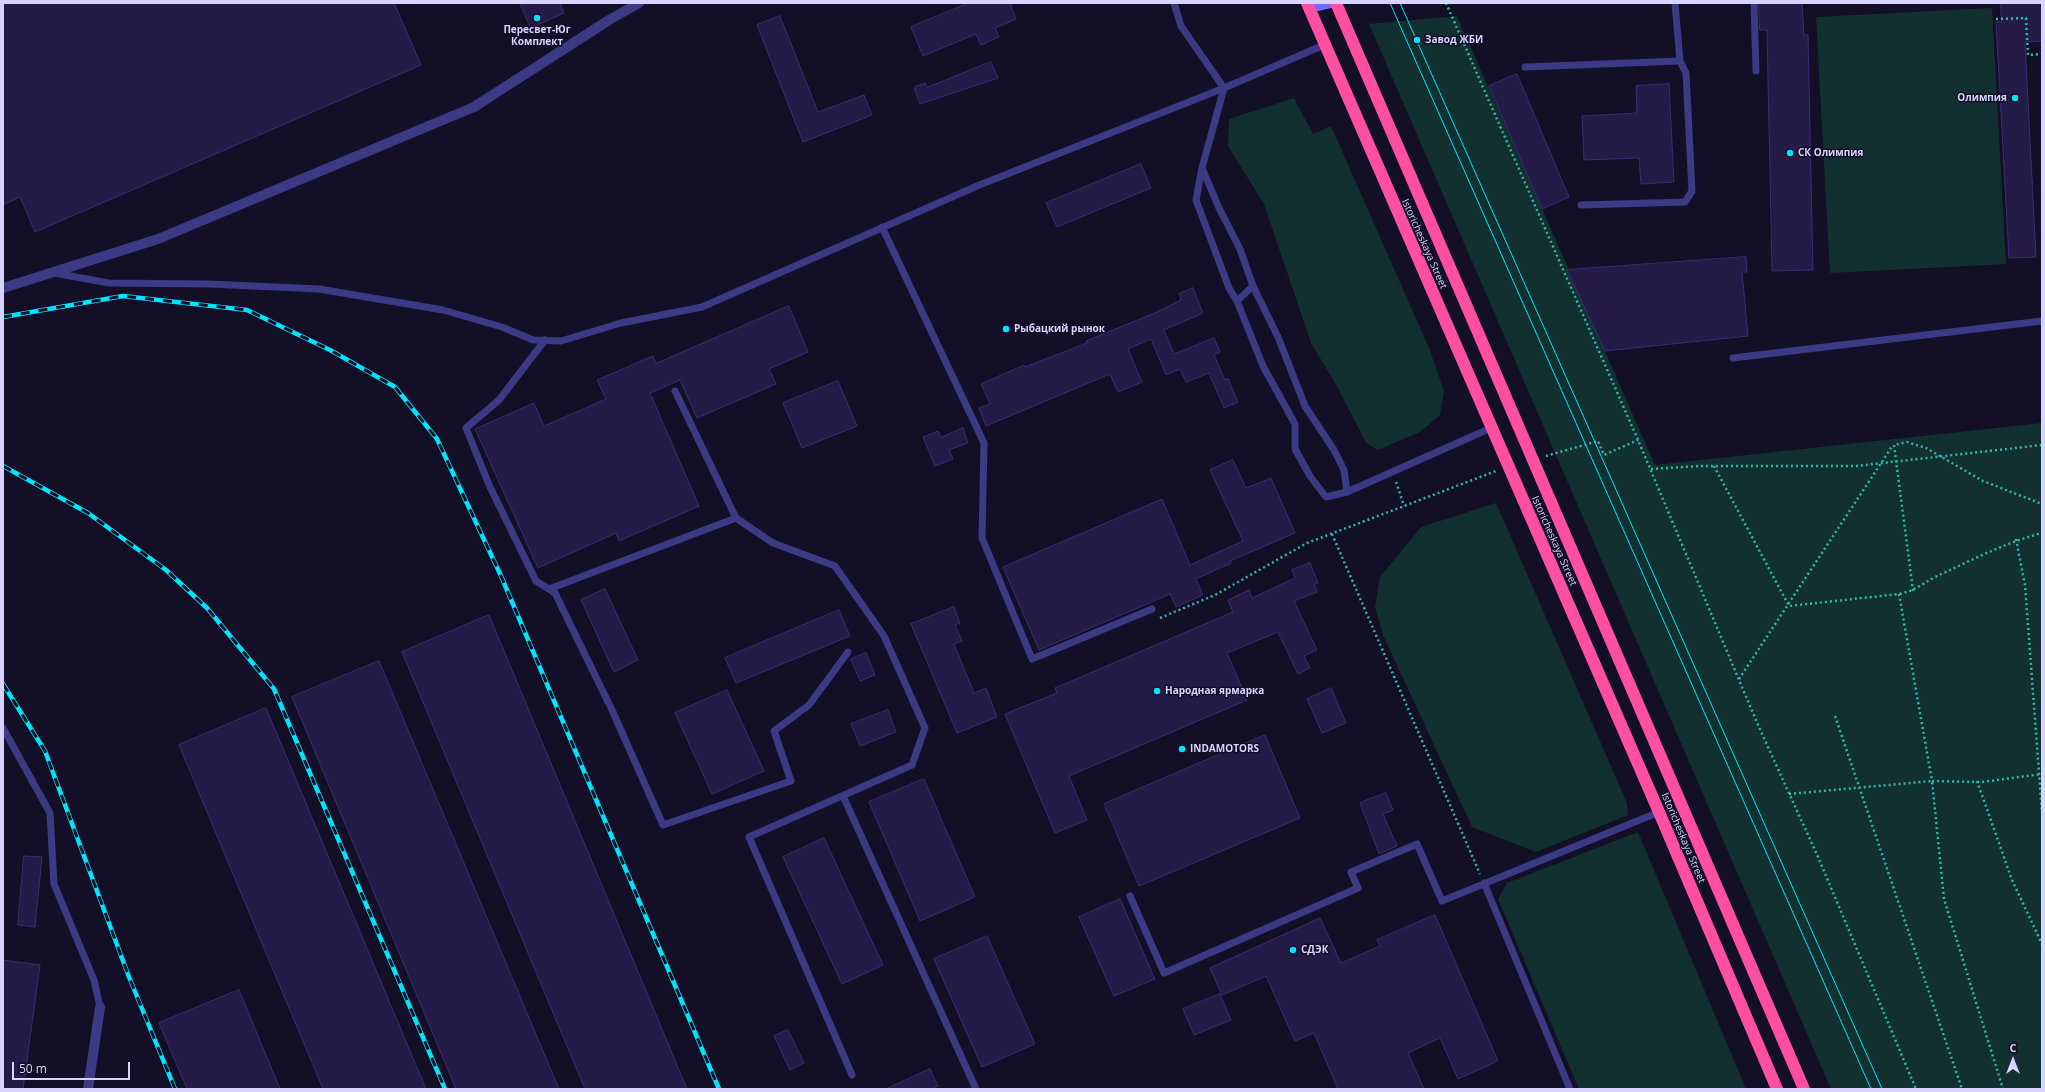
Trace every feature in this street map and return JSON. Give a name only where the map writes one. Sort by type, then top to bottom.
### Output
[{"type":"highway","name":"Istoricheskaya Street","points":[[1336,3],[1804,1089]]},
{"type":"highway","name":"Istoricheskaya Street","points":[[1308,6],[1659,812],[1777,1089]]},
{"type":"main road","points":[[1308,6],[1331,3]]},
{"type":"street","points":[[3,288],[158,239],[474,107],[609,20],[639,3]]},
{"type":"street","points":[[88,1089],[100,1007]]},
{"type":"lane","points":[[1174,3],[1181,26],[1224,88]]},
{"type":"lane","points":[[1581,205],[1685,202],[1692,191],[1686,72],[1680,61],[1675,3]]},
{"type":"lane","points":[[1754,3],[1756,72]]},
{"type":"lane","points":[[52,272],[108,283],[209,284],[319,289],[443,310],[502,327],[533,340],[561,341],[621,323],[702,307],[977,186],[1224,88],[1324,45]]},
{"type":"lane","points":[[1525,67],[1680,61]]},
{"type":"lane","points":[[1224,88],[1202,168],[1196,200],[1229,288],[1237,301],[1263,366],[1295,424],[1295,449],[1310,476],[1326,497],[1347,492],[1491,428]]},
{"type":"lane","points":[[1202,168],[1219,208],[1240,249],[1253,286],[1278,337],[1305,406],[1334,450],[1344,470],[1347,492]]},
{"type":"lane","points":[[882,228],[984,443],[982,538],[1032,659],[1152,609]]},
{"type":"lane","points":[[1237,301],[1253,286]]},
{"type":"lane","points":[[1733,358],[2042,321]]},
{"type":"lane","points":[[545,340],[499,400],[466,428],[490,487],[536,581],[555,593],[612,710],[664,825],[791,781],[774,731],[808,705],[848,652]]},
{"type":"lane","points":[[675,391],[736,518],[773,543],[835,566],[884,636],[925,728],[912,765],[749,837],[852,1075]]},
{"type":"lane","points":[[549,589],[736,518]]},
{"type":"lane","points":[[3,728],[50,813],[54,884],[94,980],[100,1007]]},
{"type":"lane","points":[[843,796],[976,1089]]},
{"type":"lane","points":[[1130,896],[1164,973],[1358,888],[1351,872],[1417,844],[1442,901],[1659,812]]},
{"type":"lane","points":[[1484,883],[1570,1089]]},
{"type":"path","points":[[1446,3],[1651,469],[1739,679],[1916,1089]]},
{"type":"path","points":[[1996,19],[2026,18],[2028,55],[2042,54]]},
{"type":"path","points":[[1533,460],[1587,446],[1598,441],[1604,455],[1638,440]]},
{"type":"path","points":[[1739,679],[1789,606],[1894,445],[1907,442],[1926,448],[1983,481],[2042,504]]},
{"type":"path","points":[[1894,445],[1895,462],[1913,591]]},
{"type":"path","points":[[1651,469],[1714,466],[1856,466],[1939,455],[2042,445]]},
{"type":"path","points":[[1714,466],[1789,606]]},
{"type":"path","points":[[1158,618],[1215,595],[1307,543],[1486,474],[1508,468]]},
{"type":"path","points":[[1393,472],[1404,506]]},
{"type":"path","points":[[1789,606],[1899,594],[1913,591],[1932,579],[2016,540],[2042,533]]},
{"type":"path","points":[[1332,534],[1484,883]]},
{"type":"path","points":[[2016,540],[2025,586],[2034,686],[2042,813]]},
{"type":"path","points":[[1899,594],[1932,781],[1944,899],[2003,1089]]},
{"type":"path","points":[[1835,716],[1861,788],[1962,1089]]},
{"type":"path","points":[[1789,794],[1932,781],[1977,782],[2040,774]]},
{"type":"path","points":[[1977,782],[2012,880],[2042,944]]},
{"type":"green space","points":[[1992,8],[2006,264],[1830,273],[1816,17]]},
{"type":"green space","points":[[1457,16],[1655,465],[2042,423],[2042,1089],[1831,1089],[1369,24]]},
{"type":"green space","points":[[1294,98],[1313,134],[1331,126],[1429,348],[1444,391],[1440,415],[1420,432],[1378,450],[1366,443],[1338,388],[1311,343],[1264,204],[1228,146],[1229,119]]},
{"type":"green space","points":[[1496,503],[1627,803],[1628,815],[1536,852],[1472,827],[1383,635],[1375,607],[1380,577],[1421,527]]},
{"type":"green space","points":[[1638,832],[1746,1089],[1579,1089],[1498,899],[1507,883]]},
{"type":"building","points":[[3,3],[394,3],[421,65],[35,232],[20,197],[3,205]]},
{"type":"building","points":[[520,3],[560,3],[564,13],[531,28]]},
{"type":"building","points":[[969,3],[1010,3],[1016,19],[995,28],[999,37],[981,45],[976,34],[923,56],[911,27]]},
{"type":"building","name":"СК Олимпия","points":[[1759,3],[1802,3],[1804,35],[1808,35],[1813,270],[1772,271],[1767,30],[1760,30]]},
{"type":"building","points":[[2001,3],[2042,3],[2042,41],[2025,42],[2036,257],[2009,258],[1996,22],[2001,22]]},
{"type":"building","points":[[780,16],[818,112],[864,95],[872,115],[803,142],[757,25]]},
{"type":"building","points":[[991,62],[998,78],[920,104],[914,87],[925,83],[927,87]]},
{"type":"building","points":[[1517,74],[1569,197],[1542,209],[1489,86]]},
{"type":"building","points":[[1669,84],[1674,182],[1641,184],[1639,158],[1584,160],[1582,116],[1637,113],[1636,86]]},
{"type":"building","points":[[1141,164],[1151,188],[1057,227],[1046,203]]},
{"type":"building","points":[[1746,257],[1747,272],[1742,272],[1748,336],[1605,351],[1567,270]]},
{"type":"building","points":[[1193,288],[1203,313],[1164,330],[1174,354],[1214,338],[1220,352],[1214,355],[1225,380],[1228,379],[1238,402],[1224,408],[1209,373],[1186,382],[1180,369],[1166,375],[1151,339],[1128,349],[1142,382],[1118,392],[1110,374],[986,426],[979,408],[990,404],[981,384],[1024,365],[1025,367],[1087,343],[1086,341],[1157,312],[1181,300],[1179,294]]},
{"type":"building","points":[[789,306],[808,352],[769,369],[776,384],[697,418],[680,380],[650,393],[699,506],[619,541],[616,533],[538,568],[475,429],[534,403],[544,426],[606,399],[597,380],[653,356],[656,363]]},
{"type":"building","points":[[838,381],[857,426],[802,448],[783,403]]},
{"type":"building","points":[[963,428],[968,443],[949,450],[953,459],[935,466],[923,437],[938,431],[941,437]]},
{"type":"building","points":[[1233,460],[1246,488],[1271,478],[1295,533],[1230,561],[1231,563],[1196,579],[1203,595],[1176,607],[1170,594],[1039,650],[1003,567],[1162,499],[1190,565],[1243,541],[1210,470]]},
{"type":"building","points":[[1310,563],[1318,583],[1314,584],[1317,592],[1294,601],[1317,650],[1304,656],[1310,668],[1298,674],[1278,632],[1227,653],[1247,700],[1069,776],[1087,820],[1055,833],[1005,714],[1057,693],[1055,688],[1233,612],[1228,600],[1249,590],[1252,598],[1295,578],[1292,570]]},
{"type":"building","points":[[605,589],[638,660],[614,672],[581,600]]},
{"type":"building","points":[[954,607],[960,623],[955,625],[962,641],[954,644],[974,693],[986,688],[997,717],[957,733],[911,624]]},
{"type":"building","points":[[839,610],[850,636],[736,683],[725,658]]},
{"type":"building","points":[[489,615],[687,1089],[585,1089],[402,652]]},
{"type":"building","points":[[866,653],[875,675],[860,681],[851,659]]},
{"type":"building","points":[[379,661],[559,1089],[456,1089],[292,697]]},
{"type":"building","points":[[1331,688],[1346,723],[1322,733],[1307,699]]},
{"type":"building","points":[[727,690],[764,771],[712,794],[675,713]]},
{"type":"building","points":[[266,708],[426,1089],[323,1089],[179,745]]},
{"type":"building","points":[[888,710],[896,732],[860,746],[851,724]]},
{"type":"building","points":[[1265,735],[1300,818],[1139,886],[1104,804]]},
{"type":"building","points":[[924,779],[975,897],[920,921],[869,802]]},
{"type":"building","points":[[1386,793],[1393,810],[1383,814],[1397,846],[1379,854],[1360,803]]},
{"type":"building","points":[[824,838],[883,965],[842,984],[783,857]]},
{"type":"building","points":[[24,856],[42,857],[35,927],[18,925]]},
{"type":"building","points":[[1120,899],[1155,979],[1114,996],[1079,917]]},
{"type":"building","points":[[1435,915],[1498,1061],[1458,1079],[1440,1038],[1408,1053],[1424,1089],[1338,1089],[1314,1033],[1295,1041],[1266,976],[1222,995],[1210,968],[1320,918],[1341,963],[1380,946],[1377,940]]},
{"type":"building","points":[[987,936],[1035,1044],[982,1067],[934,959]]},
{"type":"building","points":[[3,960],[40,965],[23,1089],[3,1089]]},
{"type":"building","points":[[239,990],[280,1089],[187,1089],[159,1023]]},
{"type":"building","points":[[1220,994],[1231,1020],[1194,1035],[1183,1009]]},
{"type":"building","points":[[788,1030],[804,1063],[790,1070],[774,1036]]},
{"type":"building","points":[[930,1069],[938,1086],[931,1089],[886,1089]]},
{"type":"tram line","points":[[1390,3],[1871,1089]]},
{"type":"tram line","points":[[1400,3],[1882,1089]]},
{"type":"railway","points":[[3,317],[123,296],[247,310],[330,350],[395,387],[437,439],[501,576],[719,1089]]},
{"type":"railway","points":[[3,466],[88,513],[166,570],[207,608],[274,689],[445,1089]]},
{"type":"railway","points":[[3,684],[45,751],[129,977],[175,1089]]},
{"type":"place","name":"Пересвет-Юг Комплект","points":[[537,18]]},
{"type":"place","name":"Завод ЖБИ","points":[[1417,40]]},
{"type":"place","name":"Олимпия","points":[[2015,98]]},
{"type":"place","name":"СК Олимпия","points":[[1790,153]]},
{"type":"place","name":"Рыбацкий рынок","points":[[1006,329]]},
{"type":"place","name":"Народная ярмарка","points":[[1157,691]]},
{"type":"place","name":"INDAMOTORS","points":[[1182,749]]},
{"type":"place","name":"СДЭК","points":[[1293,950]]}]
